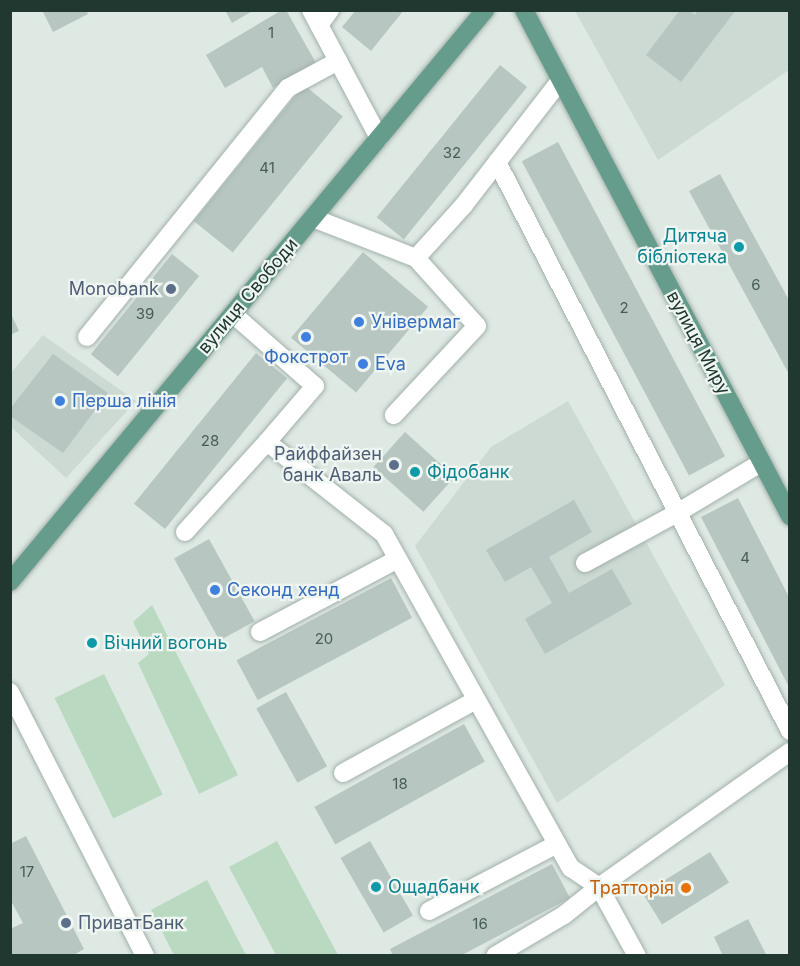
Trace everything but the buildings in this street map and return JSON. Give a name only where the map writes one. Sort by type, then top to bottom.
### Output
[{"type":"main road","name":"вулиця Свободи","points":[[10,582],[485,10]]},
{"type":"main road","name":"вулиця Миру","points":[[524,10],[761,463],[784,492],[789,516]]},
{"type":"street","points":[[320,15],[338,61],[379,138]]},
{"type":"street","points":[[87,337],[288,88],[338,61]]},
{"type":"street","points":[[416,258],[497,162],[560,81]]},
{"type":"street","points":[[497,162],[789,731]]},
{"type":"street","points":[[313,218],[416,258],[477,326],[394,415]]},
{"type":"street","points":[[185,532],[315,386],[233,314]]},
{"type":"street","points":[[267,442],[384,534],[571,868],[599,887],[637,956]]},
{"type":"street","points":[[585,563],[677,513],[761,463]]},
{"type":"street","points":[[260,632],[398,559]]},
{"type":"street","points":[[10,692],[145,956]]},
{"type":"street","points":[[343,773],[476,700]]},
{"type":"street","points":[[495,956],[564,915],[599,887],[789,752]]},
{"type":"street","points":[[429,911],[557,844]]},
{"type":"shaded area","points":[[575,11],[789,11],[789,70],[658,160]]},
{"type":"shaded area","points":[[43,335],[136,401],[66,478],[11,427],[10,374]]},
{"type":"shaded area","points":[[568,401],[725,685],[557,803],[415,546],[491,447]]},
{"type":"green space","points":[[152,605],[238,775],[199,794],[138,663],[149,654],[133,622]]},
{"type":"green space","points":[[104,674],[163,794],[113,819],[55,698]]},
{"type":"green space","points":[[277,841],[338,955],[276,955],[229,867]]},
{"type":"green space","points":[[207,880],[246,955],[174,955],[151,910]]},
{"type":"place","name":"Дитяча бібліотека","points":[[739,247]]},
{"type":"place","name":"Monobank","points":[[171,289]]},
{"type":"place","name":"Універмаг","points":[[359,322]]},
{"type":"place","name":"Фокстрот","points":[[306,337]]},
{"type":"place","name":"Eva","points":[[363,364]]},
{"type":"place","name":"Перша лінія","points":[[60,401]]},
{"type":"place","name":"Райффайзен банк Аваль","points":[[394,465]]},
{"type":"place","name":"Фідобанк","points":[[415,472]]},
{"type":"place","name":"Секонд хенд","points":[[215,590]]},
{"type":"place","name":"Вічний вогонь","points":[[92,643]]},
{"type":"place","name":"Ощадбанк","points":[[376,887]]},
{"type":"place","name":"Тратторія","points":[[686,888]]},
{"type":"place","name":"ПриватБанк","points":[[66,923]]}]
